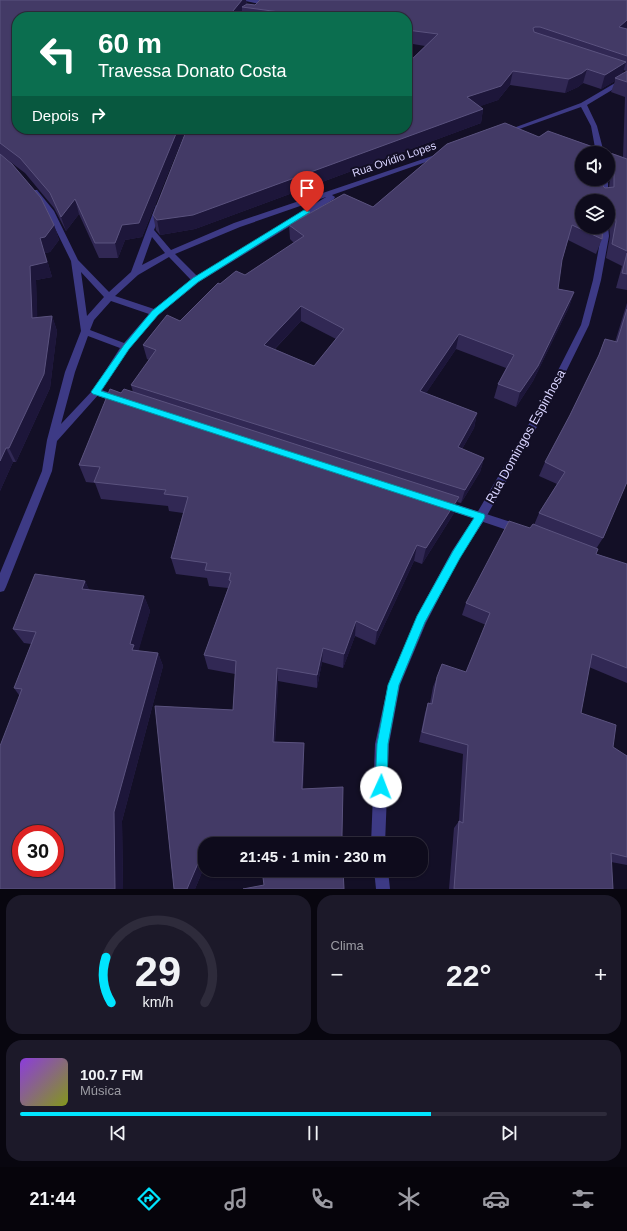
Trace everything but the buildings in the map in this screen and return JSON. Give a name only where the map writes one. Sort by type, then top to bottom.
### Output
[{"type":"street","points":[[244,0],[265,3]]},
{"type":"street","points":[[492,137],[583,104],[627,77],[620,73]]},
{"type":"street","points":[[583,104],[594,126],[598,146]]},
{"type":"street","name":"Rua Ovídio Lopes","points":[[0,587],[47,471],[52,440],[70,372],[85,331],[90,319],[109,297],[135,273],[170,253],[237,225],[449,152]]},
{"type":"street","points":[[30,187],[50,210],[75,261],[109,297],[155,313]]},
{"type":"street","name":"Rua Ovídio Lopes","points":[[52,440],[96,392],[126,347],[155,313],[196,280],[346,188]]},
{"type":"street","points":[[135,273],[162,201]]},
{"type":"street","points":[[150,230],[196,280]]},
{"type":"street","name":"Rua Domingos Espinhosa","points":[[378,837],[382,744],[394,685],[421,620],[456,554],[480,516],[548,399],[585,325],[597,280],[605,234]]},
{"type":"street","points":[[75,261],[85,331],[126,347]]},
{"type":"street","points":[[96,392],[126,402]]},
{"type":"street","points":[[435,502],[532,533]]},
{"type":"street","points":[[382,877],[383,889]]},
{"type":"route","points":[[307,212],[270,233],[196,280],[155,313],[126,347],[96,392],[480,516],[456,554],[421,620],[394,685],[382,744],[381,787]]}]
